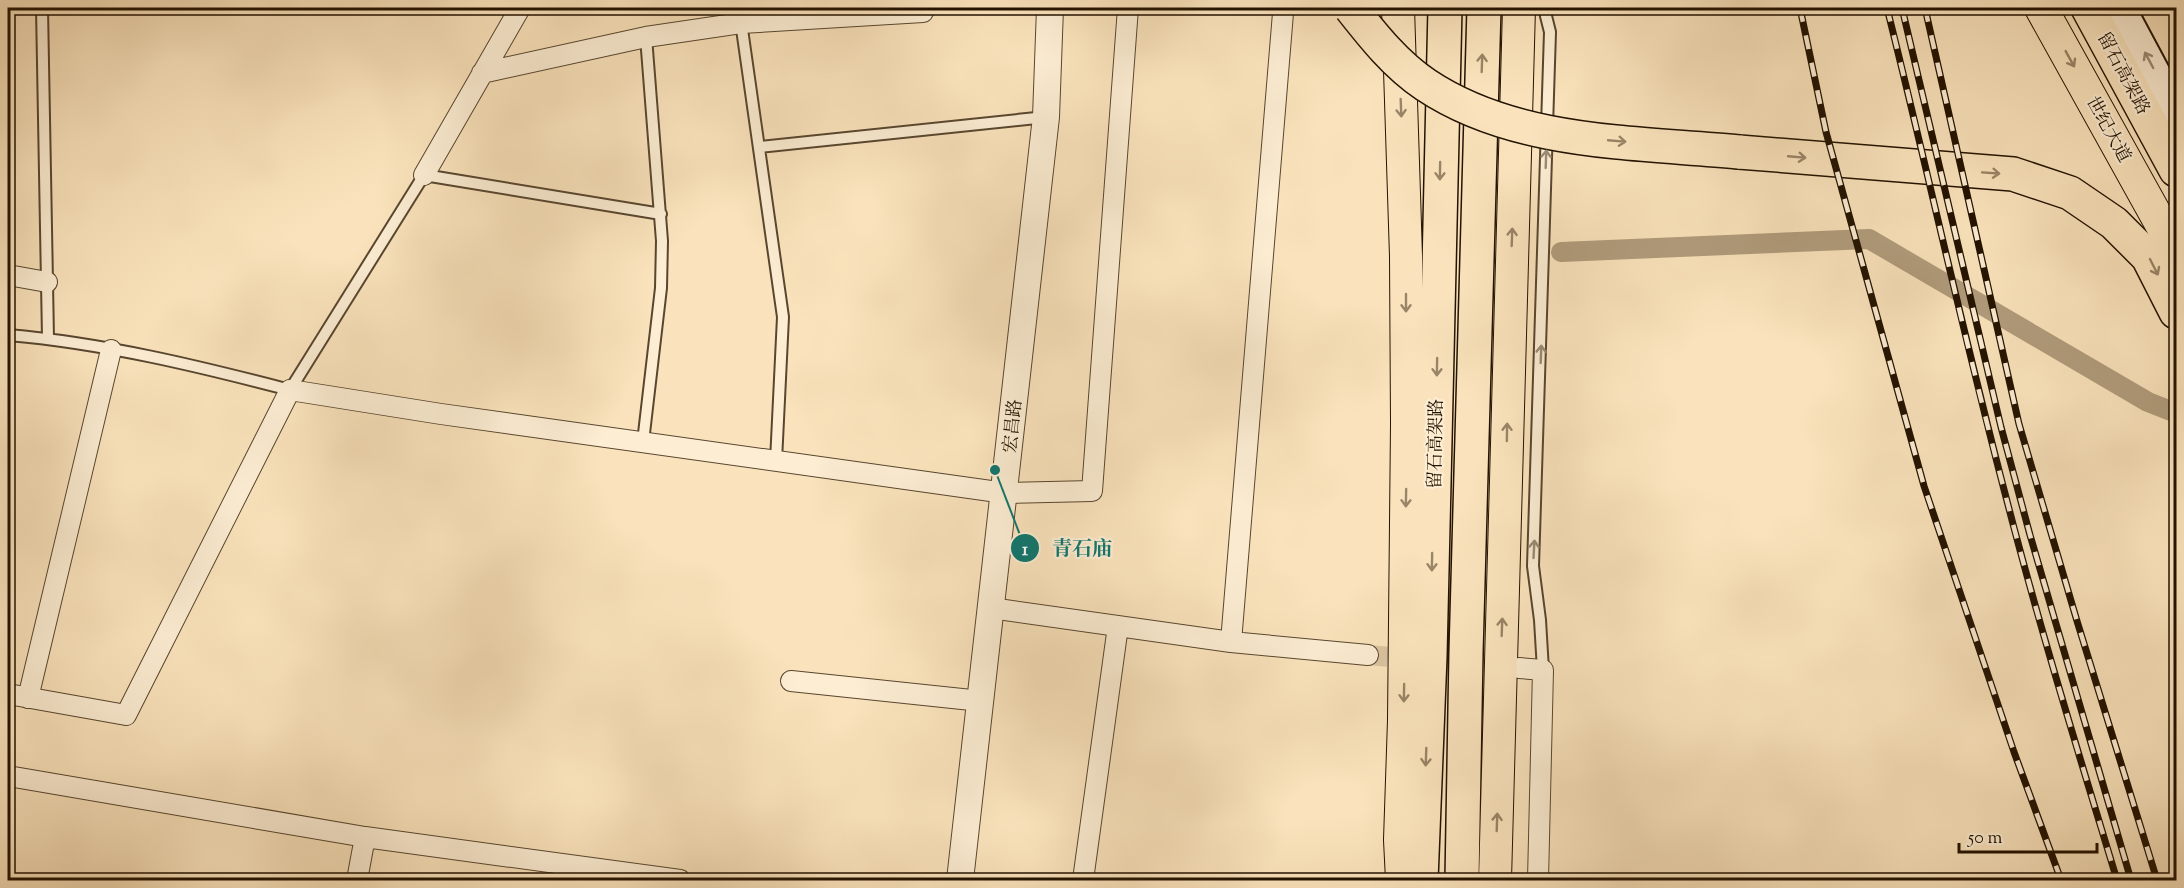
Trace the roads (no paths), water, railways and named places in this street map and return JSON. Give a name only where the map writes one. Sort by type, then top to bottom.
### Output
[{"type":"highway","points":[[1351,8],[1388,53],[1425,85],[1459,104],[1501,121],[1535,131],[1589,139],[2013,174],[2070,193],[2114,222],[2148,257],[2176,312]]},
{"type":"highway","name":"留石高架路","points":[[1421,880],[1430,656],[1445,8]]},
{"type":"highway","name":"留石高架路","points":[[1462,880],[1484,8]]},
{"type":"highway","name":"留石高架路","points":[[2088,8],[2176,170]]},
{"type":"main road","points":[[1398,8],[1406,256],[1407,424],[1404,720],[1400,840],[1402,880]]},
{"type":"main road","points":[[1495,880],[1519,8]]},
{"type":"main road","name":"世纪大道","points":[[2041,8],[2176,251]]},
{"type":"main road","points":[[2121,8],[2176,111]]},
{"type":"street","points":[[424,175],[519,8]]},
{"type":"street","points":[[482,73],[740,15],[923,12],[922,8]]},
{"type":"street","name":"宏昌路","points":[[960,880],[1047,117],[1054,8]]},
{"type":"street","points":[[8,694],[126,716],[290,390],[1005,493],[1092,491],[1128,8]]},
{"type":"street","points":[[1232,642],[1283,14],[1280,8]]},
{"type":"street","points":[[8,274],[47,282]]},
{"type":"street","points":[[28,698],[111,350]]},
{"type":"street","points":[[991,608],[1232,642],[1368,656]]},
{"type":"street","points":[[1083,880],[1118,626]]},
{"type":"street","points":[[1519,668],[1543,670],[1538,880]]},
{"type":"street","points":[[791,681],[981,701]]},
{"type":"street","points":[[8,776],[365,837],[680,880]]},
{"type":"street","points":[[357,880],[365,837]]},
{"type":"lane","points":[[42,8],[48,338]]},
{"type":"lane","points":[[1543,670],[1533,566],[1550,32],[1544,8]]},
{"type":"lane","points":[[740,15],[783,317],[776,460]]},
{"type":"lane","points":[[643,442],[661,288],[662,241],[646,37]]},
{"type":"lane","points":[[759,147],[1047,117]]},
{"type":"lane","points":[[8,335],[48,338],[196,366],[290,390],[424,175],[661,214]]},
{"type":"waterway","points":[[1561,252],[1869,239],[2148,402],[2176,413]]},
{"type":"tunnel","points":[[1368,655],[1511,667]]},
{"type":"railway","points":[[1800,8],[1826,132],[1924,486],[2014,752],[2061,880]]},
{"type":"railway","points":[[1887,8],[2007,501],[2046,644],[2117,880]]},
{"type":"railway","points":[[1902,8],[2001,427],[2030,535],[2131,880]]},
{"type":"railway","points":[[1925,8],[2019,424],[2157,880]]},
{"type":"place","name":"青石庙","points":[[995,470]]}]
